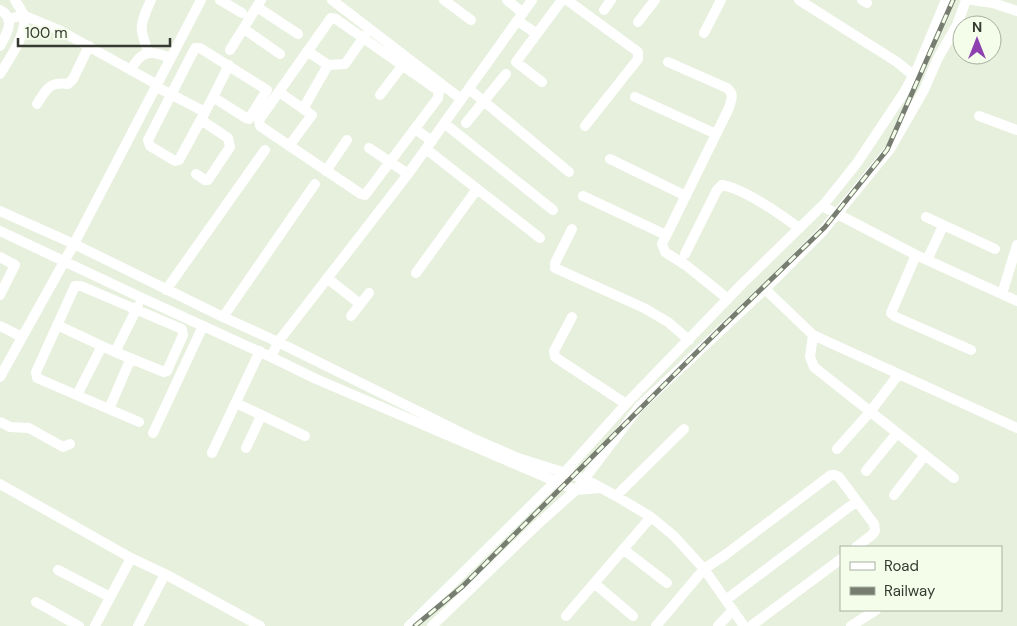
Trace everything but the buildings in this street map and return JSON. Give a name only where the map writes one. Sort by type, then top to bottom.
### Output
[{"type":"street","points":[[0,74],[21,35],[24,24],[23,15],[15,0]]},
{"type":"street","points":[[149,53],[144,41],[141,25],[151,0]]},
{"type":"street","points":[[0,377],[74,244],[155,85],[201,0]]},
{"type":"street","points":[[220,0],[242,13]]},
{"type":"street","points":[[332,0],[461,98]]},
{"type":"street","points":[[444,0],[471,20]]},
{"type":"street","points":[[507,0],[537,34]]},
{"type":"street","points":[[271,356],[278,342],[408,174],[532,0]]},
{"type":"street","points":[[542,82],[516,62],[562,0]]},
{"type":"street","points":[[567,0],[639,54],[638,59],[585,126]]},
{"type":"street","points":[[604,10],[612,0]]},
{"type":"street","points":[[638,22],[653,4],[641,0]]},
{"type":"street","points":[[704,33],[721,0]]},
{"type":"street","points":[[799,0],[897,62],[914,75]]},
{"type":"street","points":[[409,626],[556,482],[626,404],[822,206],[858,163],[914,75],[946,0]]},
{"type":"street","points":[[432,626],[538,523],[576,490],[639,407],[765,289],[837,215],[890,149],[957,25],[966,0]]},
{"type":"street","points":[[972,0],[991,1],[1017,11]]},
{"type":"street","points":[[230,50],[259,4],[298,34]]},
{"type":"street","points":[[0,10],[5,12],[9,19],[9,28],[0,46]]},
{"type":"street","points":[[9,19],[23,15],[59,30],[132,70],[172,94],[203,116],[228,138],[230,146],[208,180],[196,174]]},
{"type":"street","points":[[331,18],[336,19],[439,94],[438,98],[367,193],[363,195],[259,124],[259,120],[307,51],[331,18]]},
{"type":"street","points":[[307,51],[328,65],[345,64],[370,28]]},
{"type":"street","points":[[244,29],[280,54]]},
{"type":"street","points":[[37,104],[46,90],[52,85],[58,82],[68,84],[73,79],[89,46]]},
{"type":"street","points":[[213,97],[248,119],[267,92],[265,87],[229,65],[200,48],[196,47],[148,140],[148,145],[177,161],[229,65]]},
{"type":"street","points":[[132,70],[136,61],[141,56],[149,53],[158,53],[170,58]]},
{"type":"street","points":[[668,62],[731,91],[729,108],[662,244],[665,252],[728,299]]},
{"type":"street","points":[[303,108],[328,65]]},
{"type":"street","points":[[380,95],[402,66]]},
{"type":"street","points":[[466,123],[506,74]]},
{"type":"street","points":[[468,89],[569,172]]},
{"type":"street","points":[[904,91],[918,99]]},
{"type":"street","points":[[278,92],[312,116],[289,146]]},
{"type":"street","points":[[635,97],[716,134]]},
{"type":"street","points":[[979,116],[1017,130]]},
{"type":"street","points":[[444,123],[553,210]]},
{"type":"street","points":[[415,129],[429,145],[476,189],[540,238]]},
{"type":"street","points":[[326,171],[347,140]]},
{"type":"street","points":[[369,148],[408,174]]},
{"type":"street","points":[[166,290],[265,150]]},
{"type":"street","points":[[610,159],[686,196]]},
{"type":"street","points":[[223,317],[315,184]]},
{"type":"street","points":[[685,254],[716,190],[722,185],[731,187],[776,210],[799,228]]},
{"type":"street","points":[[416,273],[476,189]]},
{"type":"street","points":[[583,196],[666,234]]},
{"type":"street","points":[[822,206],[916,255],[1017,301]]},
{"type":"street","points":[[0,211],[74,244],[166,290],[278,342],[472,438],[518,458],[585,480],[616,496],[651,517],[674,536],[704,569],[727,599],[744,626]]},
{"type":"street","points":[[926,218],[995,249]]},
{"type":"street","points":[[927,260],[943,226]]},
{"type":"street","points":[[572,229],[555,263],[555,268],[644,308],[668,322],[689,340]]},
{"type":"street","points":[[0,231],[271,356],[316,379],[556,482],[576,490],[601,488]]},
{"type":"street","points":[[1002,294],[1017,245]]},
{"type":"street","points":[[916,255],[891,313],[896,317],[971,350]]},
{"type":"street","points":[[0,257],[15,266],[0,295]]},
{"type":"street","points":[[327,278],[360,304]]},
{"type":"street","points":[[57,325],[164,372],[167,371],[183,334],[182,329],[80,286],[75,286],[57,325],[36,372],[37,378],[139,422]]},
{"type":"street","points":[[765,289],[813,335],[1017,428]]},
{"type":"street","points":[[351,316],[369,293]]},
{"type":"street","points":[[115,352],[142,298]]},
{"type":"street","points":[[572,317],[554,351],[555,356],[626,404]]},
{"type":"street","points":[[0,326],[22,337]]},
{"type":"street","points":[[153,433],[203,326]]},
{"type":"street","points":[[813,335],[810,357],[814,367],[954,478]]},
{"type":"street","points":[[77,395],[102,346]]},
{"type":"street","points":[[212,453],[260,351]]},
{"type":"street","points":[[109,409],[131,358]]},
{"type":"street","points":[[837,449],[870,412],[898,375]]},
{"type":"street","points":[[236,404],[305,436]]},
{"type":"street","points":[[246,448],[261,416]]},
{"type":"street","points":[[0,422],[10,427],[29,428],[63,446],[70,444]]},
{"type":"street","points":[[616,496],[684,429]]},
{"type":"street","points":[[866,471],[897,433]]},
{"type":"street","points":[[894,495],[925,456]]},
{"type":"street","points":[[656,626],[704,569],[831,475],[839,477],[875,528],[872,535],[857,546]]},
{"type":"street","points":[[0,484],[130,558],[165,574],[260,626]]},
{"type":"street","points":[[727,599],[857,501]]},
{"type":"street","points":[[566,616],[651,517]]},
{"type":"street","points":[[623,549],[667,583]]},
{"type":"street","points":[[95,626],[130,558]]},
{"type":"street","points":[[751,626],[840,560]]},
{"type":"street","points":[[58,570],[110,596]]},
{"type":"street","points":[[138,626],[165,574]]},
{"type":"street","points":[[594,583],[633,616]]},
{"type":"street","points":[[36,602],[79,626]]},
{"type":"street","points":[[718,626],[733,610]]},
{"type":"street","points":[[851,626],[874,611]]},
{"type":"railway","points":[[415,626],[463,586],[720,329],[825,227],[887,150],[953,0]]}]
